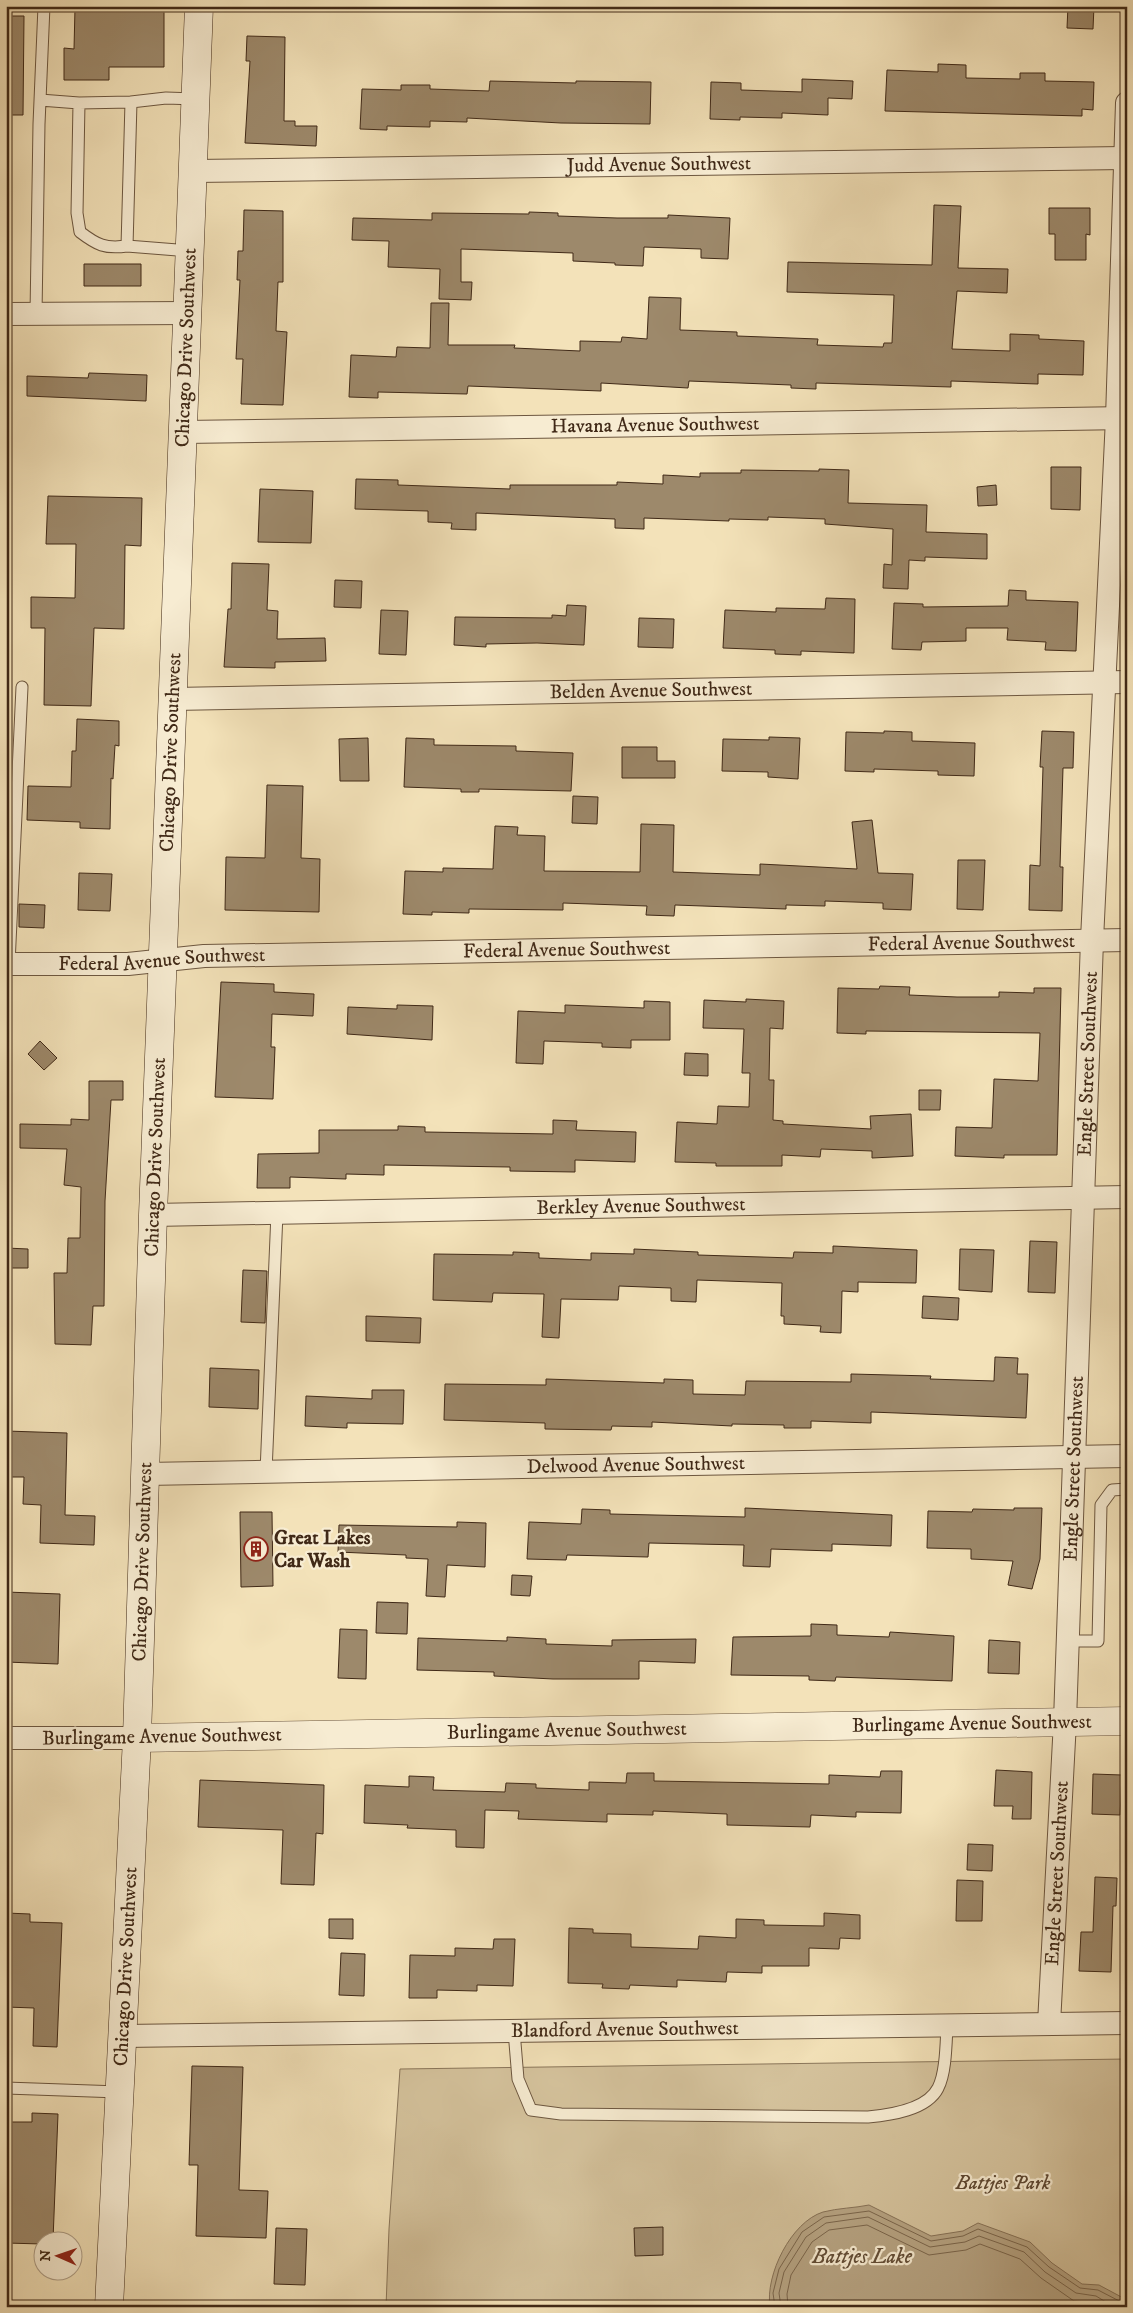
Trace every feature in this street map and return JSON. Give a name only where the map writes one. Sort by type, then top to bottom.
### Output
[{"type":"main road","name":"Chicago Drive Southwest","points":[[109,2307],[137,1738],[163,960],[199,6]]},
{"type":"main road","name":"Burlingame Avenue Southwest","points":[[137,1738],[1127,1721]]},
{"type":"street","name":"Engle Street Southwest","points":[[1048,2024],[1065,1722],[1092,940],[1103,682],[1122,418],[1124,158],[1127,103]]},
{"type":"street","name":"Judd Avenue Southwest","points":[[194,171],[1124,158]]},
{"type":"street","points":[[6,314],[188,313]]},
{"type":"street","name":"Havana Avenue Southwest","points":[[183,432],[1122,418]]},
{"type":"street","name":"Belden Avenue Southwest","points":[[173,699],[1127,682]]},
{"type":"street","name":"Federal Avenue Southwest","points":[[8,964],[128,964],[214,955],[1127,940]]},
{"type":"street","name":"Berkley Avenue Southwest","points":[[154,1215],[1127,1197]]},
{"type":"street","name":"Delwood Avenue Southwest","points":[[146,1474],[1074,1455],[1127,1456]]},
{"type":"street","name":"Burlingame Avenue Southwest","points":[[6,1738],[137,1738]]},
{"type":"street","name":"Blandford Avenue Southwest","points":[[123,2036],[1127,2023]]},
{"type":"lane","points":[[36,314],[40,100],[44,6]]},
{"type":"lane","points":[[40,100],[79,103],[196,99]]},
{"type":"lane","points":[[127,246],[131,102]]},
{"type":"lane","points":[[79,103],[77,213],[80,232],[91,240],[109,248],[127,246],[190,251]]},
{"type":"lane","points":[[8,964],[22,687]]},
{"type":"lane","points":[[266,1472],[277,1213]]},
{"type":"lane","points":[[1067,1641],[1098,1641],[1101,1505],[1112,1490],[1127,1489]]},
{"type":"lane","points":[[514,2031],[518,2079],[531,2110],[561,2114],[868,2117],[895,2114],[921,2105],[938,2088],[945,2055],[947,2026]]},
{"type":"lane","points":[[6,2088],[120,2092]]},
{"type":"green space","name":"Battjes Park","points":[[1127,2059],[1127,2307],[386,2307],[389,2229],[400,2069]]},
{"type":"water","name":"Battjes Lake","points":[[869,2205],[931,2236],[963,2231],[978,2223],[1030,2242],[1052,2263],[1082,2284],[1099,2285],[1127,2300],[1127,2307],[770,2307],[772,2280],[776,2266],[791,2238],[801,2227],[811,2218],[823,2212]]},
{"type":"building","points":[[1068,6],[1094,6],[1093,29],[1067,28]]},
{"type":"building","points":[[75,8],[164,9],[164,67],[109,67],[109,80],[64,80],[64,48],[74,49]]},
{"type":"building","points":[[6,16],[24,16],[23,115],[6,115]]},
{"type":"building","points":[[247,36],[285,37],[284,121],[295,121],[295,126],[317,126],[316,146],[245,143],[250,61],[246,61]]},
{"type":"building","points":[[938,64],[966,65],[966,78],[1020,79],[1020,73],[1045,73],[1045,81],[1094,82],[1093,110],[1082,109],[1082,116],[885,111],[887,70],[938,72]]},
{"type":"building","points":[[802,79],[853,81],[852,99],[828,98],[828,115],[782,113],[782,118],[740,117],[740,120],[710,119],[711,82],[741,83],[741,90],[802,92]]},
{"type":"building","points":[[490,81],[651,82],[650,124],[561,123],[467,118],[467,122],[430,121],[430,127],[387,126],[387,130],[360,129],[362,89],[401,90],[401,85],[430,85],[430,89],[489,91]]},
{"type":"building","points":[[934,205],[961,206],[958,268],[1008,269],[1007,293],[957,291],[952,349],[1010,351],[1010,334],[1039,335],[1039,339],[1084,341],[1083,375],[1038,374],[1038,384],[951,381],[951,387],[816,383],[816,389],[791,388],[791,385],[689,381],[688,388],[601,383],[601,391],[468,386],[467,394],[378,392],[378,398],[349,397],[351,355],[396,357],[397,347],[430,348],[431,303],[449,303],[448,345],[515,345],[514,348],[580,351],[580,341],[621,342],[622,337],[647,339],[649,297],[681,298],[680,330],[737,332],[737,336],[818,339],[817,345],[883,347],[884,343],[892,343],[894,295],[787,292],[788,262],[932,265]]},
{"type":"building","points":[[1049,208],[1090,208],[1090,235],[1086,234],[1086,260],[1055,260],[1055,234],[1049,234]]},
{"type":"building","points":[[244,210],[283,211],[283,282],[278,282],[276,331],[287,332],[283,405],[241,404],[243,359],[236,359],[240,280],[237,280],[238,251],[243,251]]},
{"type":"building","points":[[529,212],[558,213],[558,216],[617,218],[668,218],[668,215],[730,218],[728,259],[701,258],[701,249],[644,247],[643,266],[615,265],[615,263],[573,261],[573,253],[461,249],[461,282],[472,282],[471,300],[439,299],[440,269],[388,267],[389,241],[352,240],[353,218],[432,220],[432,213],[529,214]]},
{"type":"building","points":[[84,264],[141,264],[141,286],[84,286]]},
{"type":"building","points":[[89,373],[147,375],[146,401],[27,396],[27,376],[88,378]]},
{"type":"building","points":[[1051,467],[1081,467],[1080,510],[1051,509]]},
{"type":"building","points":[[819,469],[849,470],[848,503],[927,505],[926,532],[987,534],[987,559],[925,557],[925,561],[909,560],[908,589],[883,588],[884,564],[892,565],[893,529],[825,524],[825,519],[768,517],[768,520],[729,519],[729,521],[644,518],[644,529],[615,528],[615,519],[476,513],[476,530],[451,529],[452,523],[428,522],[428,511],[355,509],[356,479],[398,480],[398,485],[510,489],[510,485],[617,485],[617,482],[663,484],[663,475],[700,477],[700,473],[741,473],[741,470],[819,471]]},
{"type":"building","points":[[996,485],[997,505],[978,506],[977,487]]},
{"type":"building","points":[[260,489],[313,491],[311,543],[258,542]]},
{"type":"building","points":[[48,496],[142,498],[141,546],[125,545],[124,629],[94,628],[91,706],[44,705],[45,628],[31,628],[31,597],[75,598],[76,544],[46,544]]},
{"type":"building","points":[[232,563],[269,564],[267,610],[278,611],[277,639],[325,638],[326,661],[275,662],[275,668],[224,667],[228,609],[231,609]]},
{"type":"building","points":[[335,580],[362,581],[361,608],[334,607]]},
{"type":"building","points":[[1009,590],[1026,591],[1026,600],[1078,602],[1076,651],[1045,650],[1046,642],[1007,640],[1008,628],[966,628],[966,641],[922,642],[921,650],[892,649],[894,603],[923,604],[923,607],[1008,606]]},
{"type":"building","points":[[826,598],[855,599],[854,653],[801,651],[801,655],[775,654],[775,650],[723,648],[725,610],[776,612],[776,608],[825,609]]},
{"type":"building","points":[[567,605],[586,606],[584,645],[537,643],[486,644],[486,647],[454,645],[455,617],[552,618],[552,615],[566,616]]},
{"type":"building","points":[[381,610],[408,611],[406,655],[379,654]]},
{"type":"building","points":[[639,618],[674,619],[673,648],[638,647]]},
{"type":"building","points":[[77,719],[119,721],[119,746],[115,745],[113,779],[111,778],[110,829],[80,828],[80,822],[27,820],[28,786],[71,787],[72,751],[76,751]]},
{"type":"building","points":[[884,731],[912,732],[912,741],[975,743],[974,776],[938,775],[938,771],[874,769],[874,772],[845,771],[846,732],[884,733]]},
{"type":"building","points":[[1042,731],[1074,732],[1073,768],[1063,768],[1060,867],[1063,867],[1062,911],[1029,910],[1030,865],[1040,866],[1043,767],[1040,767]]},
{"type":"building","points":[[769,737],[800,738],[798,779],[768,777],[768,772],[722,771],[723,739],[769,740]]},
{"type":"building","points":[[368,738],[369,781],[340,781],[339,739]]},
{"type":"building","points":[[406,738],[434,739],[434,745],[516,746],[516,751],[573,753],[571,791],[479,789],[479,792],[461,792],[461,789],[404,787]]},
{"type":"building","points":[[622,747],[657,747],[657,761],[675,761],[675,778],[622,778]]},
{"type":"building","points":[[267,785],[303,786],[301,858],[320,859],[319,912],[225,910],[226,857],[265,858]]},
{"type":"building","points":[[573,796],[598,797],[597,824],[572,823]]},
{"type":"building","points":[[872,820],[878,873],[913,874],[911,910],[883,909],[883,903],[825,901],[825,906],[786,905],[786,909],[675,905],[674,916],[646,915],[647,906],[563,903],[563,910],[469,909],[469,913],[432,912],[432,915],[403,914],[405,871],[443,872],[443,868],[493,869],[495,826],[518,827],[517,835],[545,836],[544,871],[640,872],[641,824],[674,825],[673,872],[760,875],[760,864],[857,869],[852,822]]},
{"type":"building","points":[[958,860],[985,860],[983,910],[957,909]]},
{"type":"building","points":[[79,873],[112,874],[110,911],[78,910]]},
{"type":"building","points":[[19,904],[45,905],[44,928],[19,927]]},
{"type":"building","points":[[221,982],[274,984],[274,992],[314,994],[313,1016],[272,1014],[271,1047],[275,1047],[273,1099],[215,1097]]},
{"type":"building","points":[[880,986],[910,987],[909,995],[957,997],[999,997],[999,992],[1034,993],[1034,988],[1061,988],[1057,1155],[1004,1155],[1004,1158],[955,1156],[956,1127],[992,1128],[994,1079],[1038,1081],[1040,1033],[866,1031],[866,1034],[837,1033],[838,988],[879,989]]},
{"type":"building","points":[[746,999],[784,1001],[783,1029],[770,1028],[769,1080],[774,1080],[773,1120],[783,1121],[783,1124],[871,1129],[870,1116],[911,1114],[913,1156],[872,1158],[872,1151],[821,1149],[820,1157],[782,1155],[782,1166],[716,1166],[716,1163],[675,1162],[677,1122],[717,1124],[718,1106],[749,1107],[750,1073],[742,1073],[744,1029],[703,1028],[704,1000],[746,1002]]},
{"type":"building","points":[[644,1001],[670,1002],[670,1040],[631,1040],[631,1048],[602,1047],[602,1043],[544,1041],[543,1064],[516,1063],[518,1011],[565,1013],[565,1005],[644,1008]]},
{"type":"building","points":[[397,1005],[433,1006],[432,1040],[347,1034],[348,1007],[397,1009]]},
{"type":"building","points":[[40,1041],[57,1058],[44,1070],[28,1054]]},
{"type":"building","points":[[685,1053],[708,1054],[708,1076],[684,1075]]},
{"type":"building","points":[[89,1081],[123,1081],[123,1100],[111,1100],[105,1201],[104,1306],[93,1306],[91,1345],[55,1344],[54,1273],[67,1273],[68,1238],[80,1238],[81,1187],[64,1185],[67,1149],[20,1148],[20,1124],[71,1125],[71,1119],[89,1120]]},
{"type":"building","points":[[919,1090],[941,1090],[940,1110],[919,1110]]},
{"type":"building","points":[[553,1120],[577,1121],[576,1130],[636,1132],[635,1162],[575,1160],[575,1172],[510,1171],[510,1167],[384,1165],[384,1175],[346,1174],[346,1179],[290,1177],[290,1188],[257,1188],[258,1154],[319,1153],[319,1130],[398,1130],[398,1126],[425,1127],[425,1132],[553,1134]]},
{"type":"building","points":[[1030,1241],[1057,1242],[1055,1293],[1028,1292]]},
{"type":"building","points":[[833,1246],[917,1250],[916,1283],[858,1282],[858,1292],[842,1291],[841,1333],[820,1332],[821,1326],[784,1324],[784,1316],[781,1316],[782,1283],[697,1280],[696,1302],[671,1301],[671,1288],[619,1286],[618,1300],[561,1299],[559,1338],[542,1337],[544,1294],[493,1293],[492,1302],[433,1300],[434,1254],[513,1255],[513,1252],[539,1253],[539,1258],[591,1260],[591,1253],[634,1254],[634,1249],[698,1252],[698,1255],[793,1258],[794,1252],[833,1253]]},
{"type":"building","points":[[6,1248],[28,1249],[28,1268],[6,1268]]},
{"type":"building","points":[[960,1249],[994,1250],[992,1292],[959,1290]]},
{"type":"building","points":[[243,1270],[267,1271],[265,1323],[241,1322]]},
{"type":"building","points":[[923,1296],[959,1298],[958,1320],[922,1318]]},
{"type":"building","points":[[366,1316],[421,1318],[420,1343],[366,1341]]},
{"type":"building","points":[[995,1357],[1018,1358],[1017,1374],[1028,1374],[1026,1418],[871,1412],[871,1423],[811,1421],[811,1428],[784,1428],[784,1425],[732,1424],[732,1426],[652,1422],[652,1427],[612,1426],[611,1430],[545,1429],[545,1423],[444,1420],[445,1384],[546,1385],[546,1379],[664,1383],[664,1379],[693,1380],[693,1394],[745,1395],[746,1381],[851,1382],[851,1374],[931,1376],[930,1379],[994,1381]]},
{"type":"building","points":[[210,1368],[259,1370],[258,1409],[209,1407]]},
{"type":"building","points":[[372,1390],[404,1390],[403,1424],[347,1423],[347,1428],[305,1426],[306,1396],[372,1399]]},
{"type":"building","points":[[6,1431],[67,1433],[65,1515],[95,1516],[94,1545],[40,1543],[41,1505],[23,1504],[24,1477],[6,1477]]},
{"type":"building","points":[[745,1508],[892,1515],[891,1546],[832,1544],[832,1551],[771,1549],[770,1567],[743,1566],[744,1545],[649,1543],[648,1557],[567,1555],[566,1560],[527,1559],[529,1522],[581,1524],[582,1509],[610,1510],[610,1514],[745,1517]]},
{"type":"building","points":[[1014,1508],[1042,1508],[1040,1559],[1032,1589],[1008,1585],[1013,1561],[971,1559],[971,1549],[927,1548],[928,1511],[972,1512],[973,1509],[1014,1510]]},
{"type":"building","name":"Great Lakes Car Wash","points":[[240,1512],[272,1512],[273,1586],[241,1587]]},
{"type":"building","points":[[457,1522],[486,1523],[485,1567],[447,1565],[445,1597],[426,1596],[428,1559],[406,1558],[406,1555],[338,1552],[339,1525],[457,1527]]},
{"type":"building","points":[[512,1575],[532,1576],[530,1596],[511,1595]]},
{"type":"building","points":[[6,1592],[60,1594],[58,1664],[6,1662]]},
{"type":"building","points":[[377,1602],[408,1603],[407,1634],[376,1633]]},
{"type":"building","points":[[811,1624],[837,1625],[837,1635],[889,1637],[890,1632],[954,1636],[952,1681],[836,1677],[835,1681],[809,1680],[809,1676],[731,1675],[733,1637],[811,1636]]},
{"type":"building","points":[[340,1629],[367,1630],[366,1679],[338,1678]]},
{"type":"building","points":[[507,1637],[546,1639],[546,1644],[612,1646],[612,1640],[696,1639],[695,1663],[639,1661],[639,1679],[553,1679],[494,1676],[494,1672],[417,1670],[418,1638],[507,1641]]},
{"type":"building","points":[[989,1640],[1020,1642],[1019,1674],[988,1673]]},
{"type":"building","points":[[996,1770],[1032,1772],[1031,1819],[1012,1819],[1013,1806],[994,1806]]},
{"type":"building","points":[[881,1771],[902,1771],[901,1813],[856,1812],[856,1817],[811,1815],[810,1827],[727,1825],[727,1814],[653,1811],[653,1815],[607,1814],[607,1822],[518,1819],[519,1811],[485,1810],[484,1848],[456,1847],[456,1830],[407,1828],[408,1825],[364,1823],[365,1785],[409,1787],[409,1776],[434,1777],[433,1790],[505,1792],[506,1783],[536,1784],[536,1788],[589,1790],[589,1782],[626,1783],[627,1773],[654,1773],[654,1781],[829,1784],[829,1775],[880,1777]]},
{"type":"building","points":[[1093,1774],[1122,1775],[1120,1815],[1092,1814]]},
{"type":"building","points":[[200,1780],[324,1785],[323,1834],[316,1833],[314,1885],[281,1884],[283,1830],[198,1827]]},
{"type":"building","points":[[968,1844],[993,1845],[992,1871],[967,1870]]},
{"type":"building","points":[[1095,1877],[1117,1878],[1116,1906],[1113,1906],[1111,1972],[1079,1971],[1081,1932],[1093,1932]]},
{"type":"building","points":[[957,1880],[983,1881],[982,1921],[956,1921]]},
{"type":"building","points":[[6,1913],[30,1914],[30,1922],[62,1923],[57,2047],[33,2046],[34,2008],[6,2007]]},
{"type":"building","points":[[824,1913],[860,1915],[860,1939],[840,1938],[839,1949],[809,1948],[809,1966],[762,1966],[762,1973],[727,1972],[726,1982],[677,1980],[677,1987],[630,1985],[629,1989],[602,1988],[603,1984],[568,1983],[569,1928],[593,1929],[593,1933],[631,1934],[631,1947],[698,1949],[699,1936],[736,1938],[736,1919],[764,1920],[764,1925],[824,1926]]},
{"type":"building","points":[[329,1919],[353,1919],[353,1939],[329,1938]]},
{"type":"building","points":[[494,1939],[515,1939],[513,1986],[477,1985],[477,1991],[437,1990],[437,1998],[409,1998],[410,1955],[455,1956],[455,1948],[493,1949]]},
{"type":"building","points":[[341,1953],[365,1954],[364,1996],[339,1995]]},
{"type":"building","points":[[192,2066],[243,2067],[239,2190],[268,2191],[266,2238],[196,2236],[198,2165],[189,2165]]},
{"type":"building","points":[[32,2113],[58,2114],[53,2230],[32,2230],[32,2244],[6,2243],[6,2122],[32,2122]]},
{"type":"building","points":[[663,2227],[663,2255],[635,2256],[634,2228]]},
{"type":"building","points":[[276,2228],[307,2229],[305,2285],[274,2284]]},
{"type":"place","name":"Great Lakes Car Wash","points":[[256,1549]]}]
